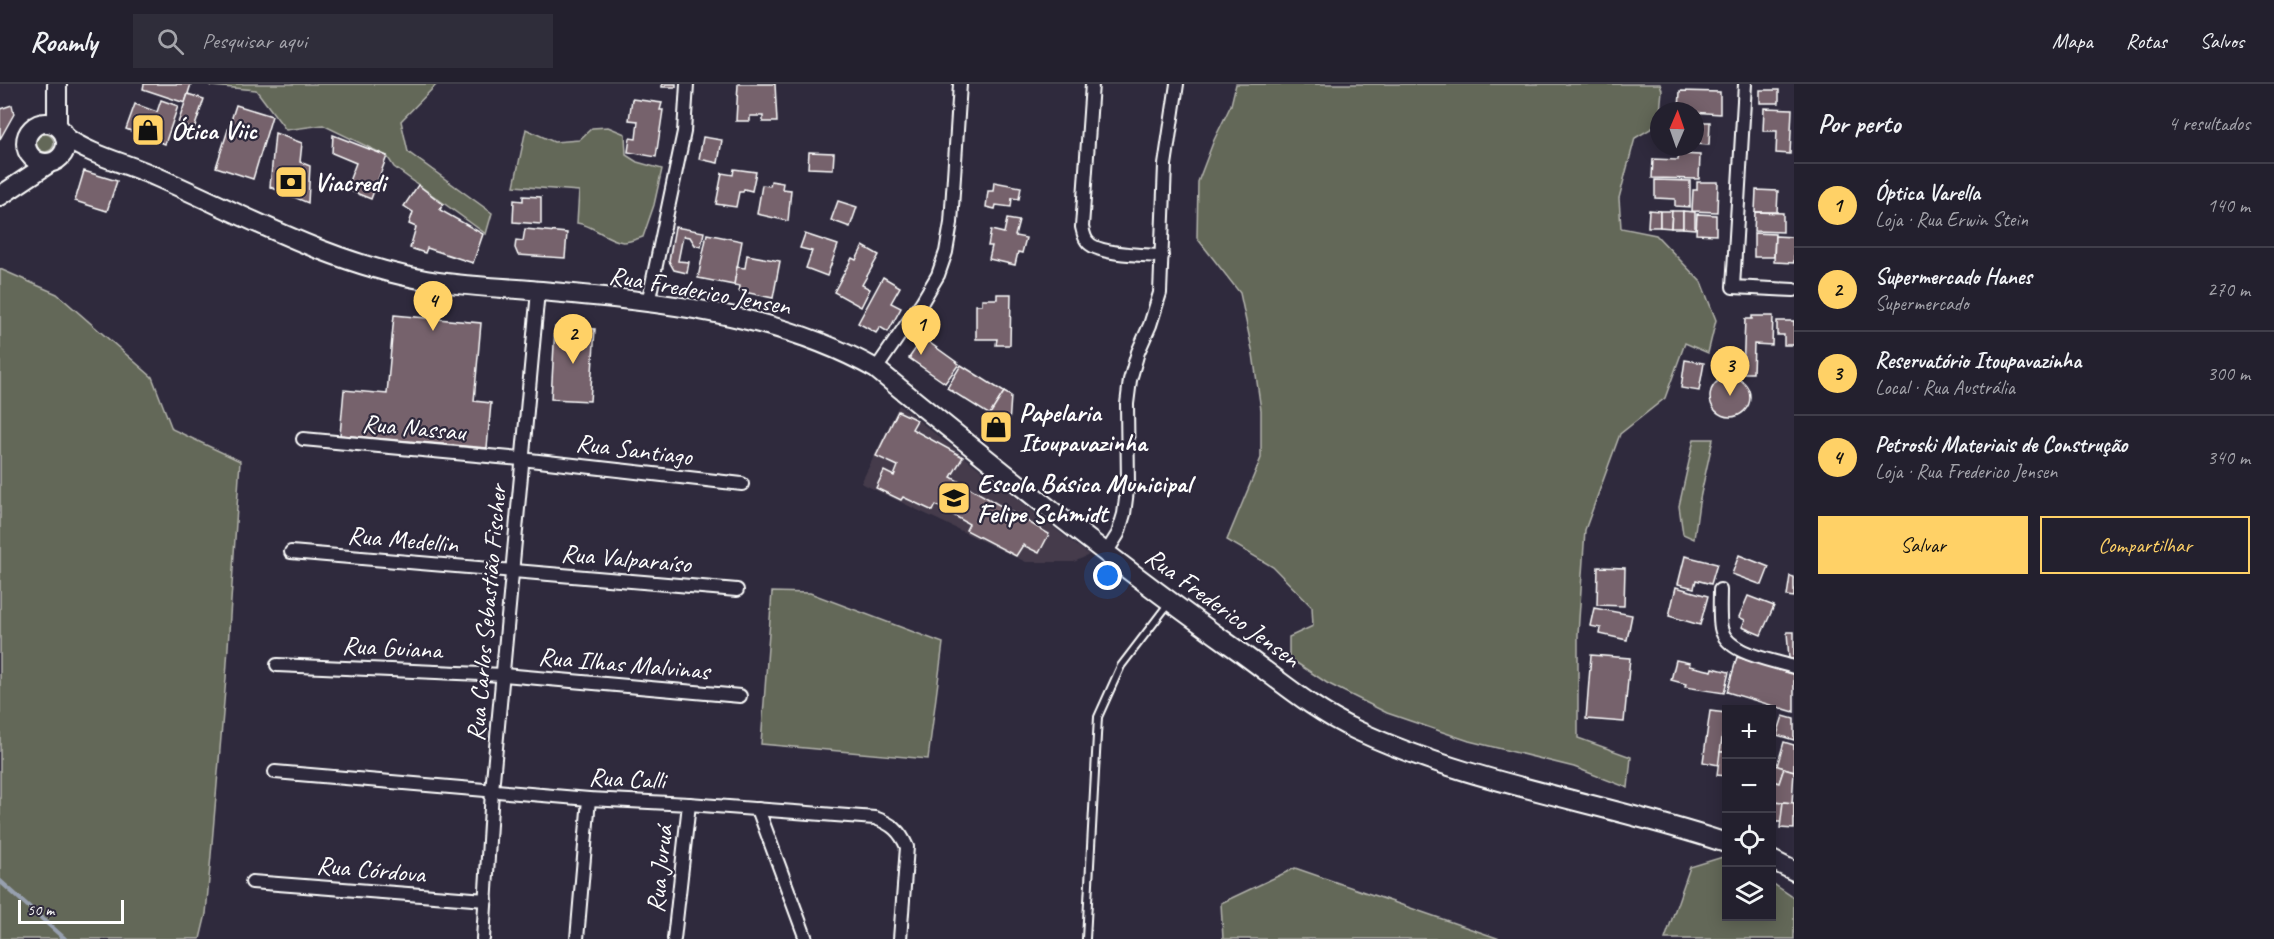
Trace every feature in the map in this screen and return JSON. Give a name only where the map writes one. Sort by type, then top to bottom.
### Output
[{"type":"main road","points":[[3,194],[53,162],[65,150],[54,129],[57,87]]},
{"type":"main road","name":"Rua Frederico Jensen","points":[[54,129],[84,148],[289,236],[351,261],[392,274],[429,281],[648,303],[728,315],[773,326],[845,352],[876,369],[1170,602],[1328,715],[1389,745],[1448,766],[1637,816],[1722,842]]},
{"type":"main road","points":[[3,194],[17,176],[28,154],[25,139],[30,130],[54,129]]},
{"type":"main road","points":[[28,154],[41,163],[53,162]]},
{"type":"main road","name":"Rua Frederico Jensen","points":[[53,162],[117,161]]},
{"type":"main road","points":[[1776,862],[1794,871]]},
{"type":"street","points":[[648,303],[684,132],[687,84]]},
{"type":"street","points":[[876,369],[922,302],[938,274],[946,252],[951,223],[960,84]]},
{"type":"street","points":[[1092,84],[1082,227],[1086,240],[1092,246],[1104,250],[1162,256]]},
{"type":"street","points":[[1106,553],[1118,534],[1124,514],[1128,483],[1127,405],[1130,380],[1160,293],[1165,165],[1177,84]]},
{"type":"street","points":[[1745,84],[1733,287],[1794,290]]},
{"type":"street","name":"Rua Carlos Sebastião Fischer","points":[[483,939],[492,791],[538,291]]},
{"type":"street","name":"Rua Nassau","points":[[303,440],[521,459]]},
{"type":"street","name":"Rua Santiago","points":[[521,459],[742,484]]},
{"type":"street","name":"Rua Medellin","points":[[291,552],[512,571]]},
{"type":"street","name":"Rua Valparaíso","points":[[512,571],[737,590]]},
{"type":"street","points":[[1720,590],[1721,628],[1726,641],[1737,650],[1794,667]]},
{"type":"street","name":"Rua Guiana","points":[[277,665],[504,675]]},
{"type":"street","name":"Rua Ilhas Malvinas","points":[[504,675],[740,696]]},
{"type":"street","name":"Rua Calli","points":[[275,772],[589,799],[875,818],[888,823],[901,833],[907,847],[900,939]]},
{"type":"street","points":[[577,939],[589,799]]},
{"type":"street","name":"Rua Juruá","points":[[675,939],[689,804]]},
{"type":"street","points":[[758,809],[807,939]]},
{"type":"street","name":"Rua Córdova","points":[[252,882],[486,900]]},
{"type":"lane","points":[[1086,939],[1098,717],[1121,666],[1170,602]]},
{"type":"shaded area","name":"Escola Básica Municipal Felipe Schmidt","points":[[899,405],[1089,555],[1074,562],[1026,562],[861,483]]},
{"type":"green space","points":[[208,84],[437,84],[401,121],[408,152],[492,213],[486,234],[394,167],[387,156],[323,125],[286,130],[256,90]]},
{"type":"green space","points":[[1236,84],[1660,84],[1661,102],[1650,102],[1650,129],[1635,138],[1619,198],[1621,228],[1656,235],[1701,282],[1716,320],[1708,353],[1685,343],[1665,398],[1620,434],[1585,530],[1578,634],[1578,738],[1631,757],[1628,788],[1574,767],[1469,741],[1387,713],[1327,683],[1289,658],[1289,637],[1313,626],[1312,607],[1273,567],[1227,540],[1261,458],[1261,410],[1253,354],[1240,293],[1197,238],[1198,182],[1214,140],[1231,105]]},
{"type":"green space","points":[[608,127],[625,134],[626,155],[637,162],[662,169],[654,205],[643,237],[628,242],[617,241],[577,223],[579,191],[514,186],[526,129],[554,142],[579,140],[592,128]]},
{"type":"green space","points":[[41,134],[49,134],[54,139],[52,150],[41,152],[36,147],[36,139]]},
{"type":"green space","points":[[0,269],[57,294],[152,377],[172,429],[240,461],[226,678],[206,914],[200,939],[0,939]]},
{"type":"green space","points":[[1694,439],[1713,439],[1699,503],[1694,539],[1683,534],[1679,506]]},
{"type":"green space","points":[[772,592],[810,593],[943,643],[928,759],[761,744]]},
{"type":"green space","points":[[1722,857],[1722,921],[1776,921],[1776,886],[1794,898],[1794,939],[1665,939],[1690,867]]},
{"type":"green space","points":[[1295,868],[1500,939],[1223,939],[1221,903]]},
{"type":"building","points":[[144,84],[191,84],[185,103],[143,89]]},
{"type":"building","points":[[662,84],[676,84],[676,87],[662,87]]},
{"type":"building","points":[[738,84],[775,84],[777,122],[763,122],[763,116],[750,116],[750,121],[736,121]]},
{"type":"building","points":[[1760,90],[1779,90],[1779,103],[1760,103]]},
{"type":"building","points":[[1680,91],[1720,92],[1720,114],[1704,113],[1704,102],[1679,102]]},
{"type":"building","points":[[188,94],[204,99],[194,129],[178,123]]},
{"type":"building","points":[[632,99],[662,103],[656,157],[628,152],[630,138],[636,139],[638,121],[629,120]]},
{"type":"building","points":[[161,100],[178,106],[165,144],[126,129],[135,104],[157,112]]},
{"type":"building","points":[[12,105],[14,114],[0,139],[0,109]]},
{"type":"building","points":[[236,105],[272,116],[253,179],[216,167]]},
{"type":"building","points":[[1764,108],[1792,109],[1790,154],[1776,153],[1777,131],[1763,131]]},
{"type":"building","points":[[1704,122],[1710,122],[1709,145],[1704,145]]},
{"type":"building","points":[[275,133],[302,143],[300,162],[310,166],[308,203],[270,187]]},
{"type":"building","points":[[333,135],[387,156],[371,199],[346,189],[356,163],[332,153]]},
{"type":"building","points":[[703,137],[722,140],[718,163],[699,159]]},
{"type":"building","points":[[809,152],[834,153],[833,169],[808,168]]},
{"type":"building","points":[[1679,156],[1700,156],[1699,179],[1652,178],[1653,159],[1678,160]]},
{"type":"building","points":[[734,169],[756,172],[752,191],[744,189],[743,192],[739,192],[736,207],[716,204],[722,173],[733,175]]},
{"type":"building","points":[[84,171],[117,181],[107,211],[75,201]]},
{"type":"building","points":[[1655,180],[1690,181],[1690,207],[1675,206],[1675,199],[1655,198]]},
{"type":"building","points":[[771,181],[783,183],[782,189],[791,190],[788,221],[757,214],[762,185],[770,186]]},
{"type":"building","points":[[994,182],[1021,187],[1019,199],[1012,198],[1011,207],[996,205],[995,209],[986,207],[988,191],[993,191]]},
{"type":"building","points":[[1697,182],[1718,182],[1717,212],[1692,211],[1693,190],[1697,190]]},
{"type":"building","points":[[418,185],[443,204],[440,210],[483,234],[473,263],[427,248],[425,253],[410,248],[416,227],[409,224],[413,212],[404,206]]},
{"type":"building","points":[[1756,190],[1778,191],[1777,212],[1755,212]]},
{"type":"building","points":[[523,196],[541,197],[541,224],[513,222],[514,200],[523,201]]},
{"type":"building","points":[[838,201],[857,207],[850,227],[831,220]]},
{"type":"building","points":[[1649,210],[1660,211],[1660,227],[1648,227]]},
{"type":"building","points":[[1660,211],[1672,211],[1671,228],[1660,227]]},
{"type":"building","points":[[1672,211],[1683,211],[1683,228],[1671,228]]},
{"type":"building","points":[[1683,211],[1695,212],[1695,229],[1683,228]]},
{"type":"building","points":[[1755,212],[1783,213],[1783,232],[1754,231]]},
{"type":"building","points":[[1697,214],[1716,215],[1716,235],[1696,234]]},
{"type":"building","points":[[1007,219],[1019,221],[1015,236],[1026,238],[1022,253],[1018,252],[1015,265],[989,259],[992,246],[988,246],[991,230],[1004,233]]},
{"type":"building","points":[[675,227],[704,232],[701,247],[695,245],[690,237],[683,236],[678,261],[689,262],[687,273],[674,270],[669,261]]},
{"type":"building","points":[[525,229],[567,233],[565,258],[518,255],[515,248],[516,240],[523,241]]},
{"type":"building","points":[[1754,233],[1775,234],[1774,257],[1754,257]]},
{"type":"building","points":[[707,234],[742,241],[734,285],[698,278]]},
{"type":"building","points":[[805,234],[838,245],[827,276],[806,268],[812,251],[800,248]]},
{"type":"building","points":[[1775,236],[1794,237],[1794,263],[1774,262]]},
{"type":"building","points":[[863,246],[879,255],[862,285],[870,289],[861,307],[834,292],[852,258],[856,260]]},
{"type":"building","points":[[747,255],[780,261],[773,298],[739,291],[740,286],[734,285],[737,267],[745,268]]},
{"type":"building","points":[[883,277],[900,287],[891,303],[901,308],[888,332],[880,327],[876,333],[858,323]]},
{"type":"building","points":[[997,294],[1011,294],[1010,345],[996,345],[997,339],[976,339],[976,305],[982,305],[982,299],[997,299]]},
{"type":"building","points":[[394,315],[481,323],[474,401],[491,403],[487,448],[340,435],[344,390],[387,394]]},
{"type":"building","points":[[1752,316],[1773,316],[1772,345],[1754,344],[1753,373],[1743,373],[1745,319],[1752,319]]},
{"type":"building","points":[[1777,321],[1794,321],[1794,345],[1784,345],[1784,335],[1777,335]]},
{"type":"building","points":[[555,327],[595,329],[590,401],[551,399]]},
{"type":"building","points":[[923,338],[959,364],[945,383],[909,358]]},
{"type":"building","points":[[1685,360],[1704,363],[1699,391],[1681,388]]},
{"type":"building","points":[[961,365],[1004,392],[990,415],[947,388]]},
{"type":"building","points":[[1730,377],[1738,378],[1744,383],[1749,389],[1749,405],[1744,411],[1738,416],[1730,417],[1722,416],[1716,411],[1711,405],[1710,397],[1711,389],[1716,383],[1722,378]]},
{"type":"building","points":[[1004,392],[1011,396],[1008,440],[983,425]]},
{"type":"building","name":"Escola Básica Municipal Felipe Schmidt","points":[[898,411],[917,420],[912,429],[963,457],[951,477],[1049,534],[1039,553],[1023,545],[1016,556],[966,530],[969,524],[936,505],[933,511],[876,488],[884,471],[894,476],[898,466],[876,456]]},
{"type":"building","points":[[1739,555],[1769,567],[1762,585],[1732,574]]},
{"type":"building","points":[[1685,556],[1717,564],[1711,584],[1696,580],[1694,588],[1678,584]]},
{"type":"building","points":[[1598,567],[1625,568],[1624,606],[1597,605]]},
{"type":"building","points":[[1790,576],[1794,577],[1794,597],[1787,596]]},
{"type":"building","points":[[1676,587],[1708,596],[1700,625],[1669,616]]},
{"type":"building","points":[[1748,596],[1774,606],[1761,635],[1742,627],[1745,620],[1739,617]]},
{"type":"building","points":[[1594,608],[1632,615],[1627,640],[1600,634],[1601,628],[1590,626]]},
{"type":"building","points":[[1787,632],[1794,632],[1794,661],[1789,659]]},
{"type":"building","points":[[1591,655],[1630,658],[1624,722],[1586,719]]},
{"type":"building","points":[[1737,657],[1794,674],[1794,712],[1776,705],[1727,692]]},
{"type":"building","points":[[1676,660],[1690,663],[1689,666],[1729,672],[1724,693],[1685,687],[1686,684],[1671,680]]},
{"type":"building","points":[[1710,711],[1722,712],[1719,765],[1703,762]]},
{"type":"building","points":[[1783,716],[1794,719],[1794,740],[1777,735]]},
{"type":"building","points":[[1784,742],[1794,745],[1794,771],[1777,766]]},
{"type":"building","points":[[1720,752],[1722,752],[1722,776],[1717,775]]},
{"type":"building","points":[[1776,765],[1784,768],[1779,783],[1776,782]]},
{"type":"building","points":[[1784,768],[1794,771],[1792,803],[1776,801],[1776,782],[1779,783]]},
{"type":"building","points":[[1776,801],[1783,802],[1781,822],[1776,822]]},
{"type":"building","points":[[1783,802],[1794,803],[1794,829],[1780,828]]},
{"type":"waterway","points":[[0,881],[65,939]]},
{"type":"place","name":"Ótica Viic","points":[[148,130]]},
{"type":"place","name":"Viacredi","points":[[291,182]]},
{"type":"place","name":"Petroski Materiais de Construção","points":[[433,331]]},
{"type":"place","name":"Óptica Varella","points":[[921,355]]},
{"type":"place","name":"Supermercado Hanes","points":[[573,364]]},
{"type":"place","name":"Reservatório Itoupavazinha","points":[[1730,396]]},
{"type":"place","name":"Papelaria Itoupavazinha","points":[[996,427]]},
{"type":"place","name":"Escola Básica Municipal Felipe Schmidt","points":[[954,498]]}]
